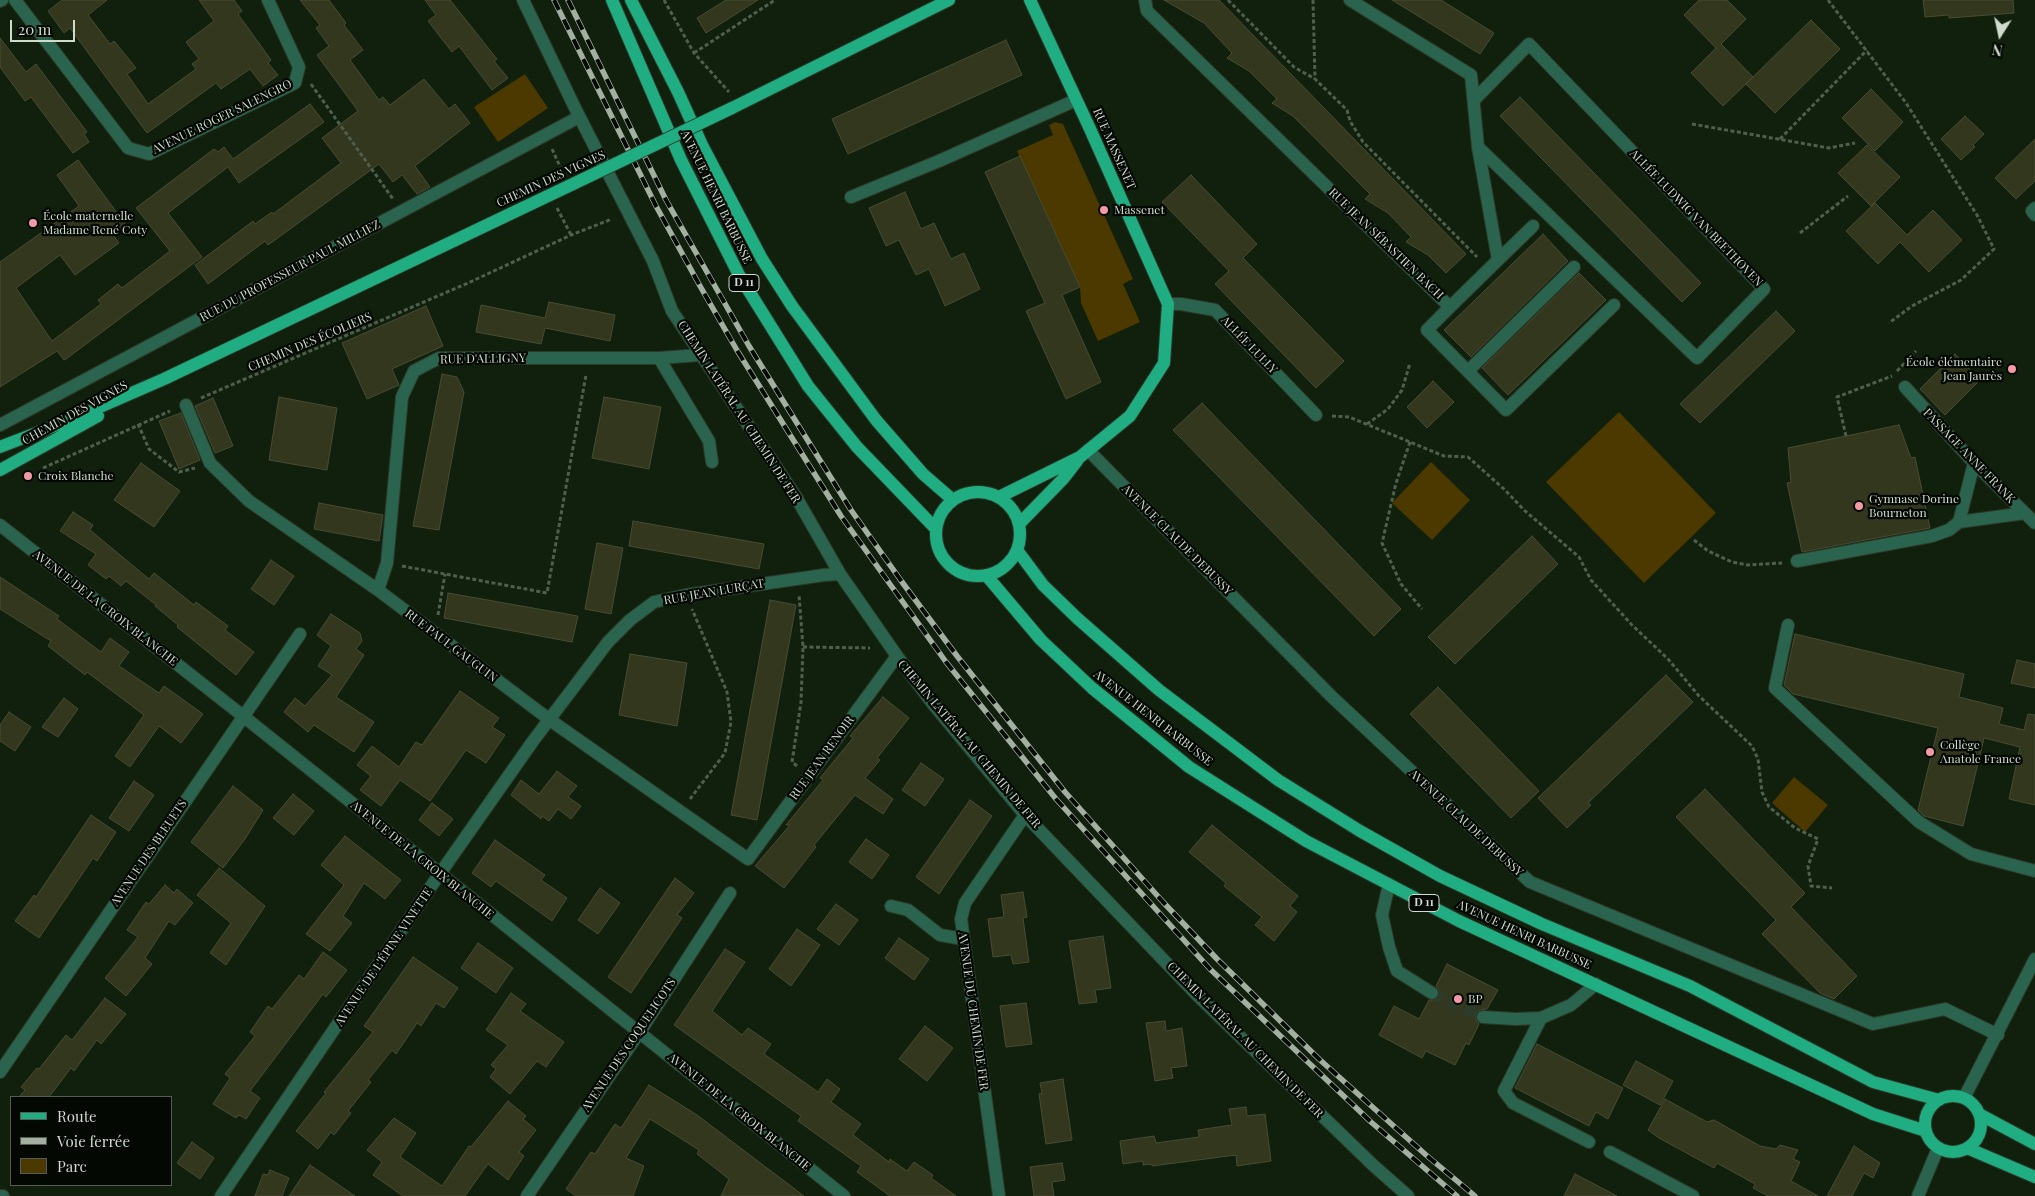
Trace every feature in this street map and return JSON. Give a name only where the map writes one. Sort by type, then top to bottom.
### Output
[{"type":"main road","name":"AVENUE HENRI BARBUSSE","points":[[612,0],[681,160],[739,275],[808,386],[857,446],[936,529]]},
{"type":"main road","name":"AVENUE HENRI BARBUSSE","points":[[631,0],[678,92],[702,145],[762,259],[792,306],[876,420],[923,474],[953,500]]},
{"type":"main road","name":"CHEMIN DES VIGNES","points":[[0,447],[70,420],[164,379],[735,106],[949,0]]},
{"type":"main road","name":"RUE MASSENET","points":[[1019,524],[1063,479],[1084,454],[1130,416],[1164,364],[1168,304],[1029,0]]},
{"type":"main road","name":"CHEMIN DES VIGNES","points":[[0,470],[164,379]]},
{"type":"main road","name":"RUE MASSENET","points":[[999,497],[1084,454]]},
{"type":"main road","points":[[988,493],[999,497],[1008,504],[1015,514],[1019,524],[1020,537],[1017,550],[1009,562],[999,570],[986,575],[966,574],[949,565],[941,554],[936,542],[938,518],[944,508],[953,500],[963,494],[988,493]]},
{"type":"main road","name":"AVENUE HENRI BARBUSSE","points":[[1017,550],[1043,585],[1077,618],[1159,690],[1278,780],[1360,831],[1440,876],[1542,924],[1690,986],[1873,1082],[1939,1100],[1947,1097],[1964,1098]]},
{"type":"main road","name":"AVENUE HENRI BARBUSSE","points":[[986,575],[1026,624],[1092,688],[1189,767],[1306,841],[1459,921],[1873,1114],[1926,1131]]},
{"type":"main road","points":[[1939,1100],[1927,1113],[1926,1131],[1932,1143],[1938,1148],[1953,1152],[1967,1148],[1978,1137],[1981,1130],[1979,1114],[1976,1108],[1964,1098]]},
{"type":"main road","points":[[1979,1114],[2035,1144]]},
{"type":"main road","points":[[1967,1148],[2035,1177]]},
{"type":"street","name":"AVENUE ROGER SALENGRO","points":[[15,0],[128,148],[149,154],[295,84],[299,67],[268,0]]},
{"type":"street","name":"CHEMIN LATÉRAL AU CHEMIN DE FER","points":[[523,0],[579,117],[653,261],[672,311],[796,497],[840,574],[897,656],[933,704],[1025,815],[1198,996],[1374,1166],[1408,1196]]},
{"type":"street","name":"RUE JEAN SÉBASTIEN BACH","points":[[1145,0],[1147,11],[1450,307],[1532,226]]},
{"type":"street","points":[[1350,0],[1471,75],[1493,265]]},
{"type":"street","name":"ALLÉE LUDWIG VAN BEETHOVEN","points":[[1474,100],[1529,44],[1764,289],[1697,358],[1478,147]]},
{"type":"street","points":[[851,197],[939,161],[1076,100]]},
{"type":"street","name":"RUE DU PROFESSEUR PAUL MILLIEZ","points":[[0,425],[579,117]]},
{"type":"street","points":[[2035,208],[2032,212],[2035,215]]},
{"type":"street","points":[[1468,371],[1574,267]]},
{"type":"street","name":"ALLÉE LULLY","points":[[1168,304],[1181,304],[1216,310],[1316,415]]},
{"type":"street","points":[[1450,307],[1427,330],[1506,410],[1614,305]]},
{"type":"street","name":"RUE D'ALLIGNY","points":[[378,590],[386,563],[402,397],[414,371],[439,358],[659,358],[700,355]]},
{"type":"street","points":[[659,358],[709,441],[712,462]]},
{"type":"street","name":"PASSAGE ANNE FRANK","points":[[1904,387],[1974,463],[2035,523]]},
{"type":"street","name":"RUE PAUL GAUGUIN","points":[[186,405],[210,463],[249,501],[378,590],[550,720],[748,859]]},
{"type":"street","name":"AVENUE CLAUDE DEBUSSY","points":[[1084,454],[1331,696],[1530,882],[1873,1024],[1945,1009],[1998,1035]]},
{"type":"street","points":[[1959,522],[1974,463]]},
{"type":"street","points":[[1797,561],[1932,536],[1949,530],[1959,522],[2025,513]]},
{"type":"street","name":"AVENUE DE LA CROIX BLANCHE","points":[[0,525],[243,716],[844,1196]]},
{"type":"street","name":"RUE JEAN LURÇAT","points":[[550,720],[608,642],[630,620],[654,602],[686,595],[840,574]]},
{"type":"street","points":[[1788,624],[1775,688],[1918,822],[1971,854],[2035,871]]},
{"type":"street","name":"AVENUE DES BLEUETS","points":[[0,1072],[300,634]]},
{"type":"street","name":"RUE JEAN RENOIR","points":[[748,859],[897,656]]},
{"type":"street","name":"AVENUE DE L'ÉPINE VINETTE","points":[[221,1196],[440,875],[550,720]]},
{"type":"street","name":"AVENUE DU CHEMIN DE FER","points":[[999,1196],[961,919],[965,903],[1025,815]]},
{"type":"street","points":[[1389,884],[1382,915],[1389,947],[1397,971],[1432,993]]},
{"type":"street","name":"AVENUE DES COQUELICOTS","points":[[526,1196],[638,1033],[730,893]]},
{"type":"street","points":[[891,906],[908,910],[940,934],[963,938]]},
{"type":"street","points":[[1964,1098],[1998,1035],[2035,959]]},
{"type":"street","points":[[1483,1016],[1515,1019],[1541,1018],[1571,1005],[1596,984]]},
{"type":"street","points":[[1541,1018],[1504,1090],[1513,1104],[1590,1142]]},
{"type":"street","points":[[1918,1196],[1938,1148]]},
{"type":"street","points":[[1610,1152],[1693,1196]]},
{"type":"path","points":[[664,0],[694,53],[735,106]]},
{"type":"path","points":[[694,53],[775,0]]},
{"type":"path","points":[[1228,0],[1294,67],[1315,79],[1347,110],[1350,121],[1363,142],[1493,265]]},
{"type":"path","points":[[1313,0],[1315,79]]},
{"type":"path","points":[[1828,0],[1906,103],[1977,215],[1994,249],[1961,280],[1912,306],[1888,322]]},
{"type":"path","points":[[1780,140],[1867,50]]},
{"type":"path","points":[[299,67],[402,211]]},
{"type":"path","points":[[1692,124],[1829,148],[1855,143]]},
{"type":"path","points":[[546,135],[571,185]]},
{"type":"path","points":[[550,194],[571,235]]},
{"type":"path","points":[[1800,233],[1848,196]]},
{"type":"path","name":"CHEMIN DES ÉCOLIERS","points":[[37,470],[138,424],[468,283],[571,235],[629,213]]},
{"type":"path","points":[[386,563],[547,592],[590,358]]},
{"type":"path","points":[[1367,424],[1388,409],[1402,390],[1410,364]]},
{"type":"path","points":[[1846,436],[1837,396],[1892,376]]},
{"type":"path","points":[[1316,415],[1349,417],[1444,456],[1468,456],[1506,490],[1524,510],[1579,557],[1591,580],[1632,625],[1668,659],[1699,696],[1752,746],[1758,759],[1762,792],[1769,807],[1795,828],[1818,839],[1808,866],[1811,886],[1832,888]]},
{"type":"path","points":[[138,424],[149,449],[179,472],[210,463]]},
{"type":"path","points":[[1410,442],[1396,483],[1382,543],[1401,584],[1422,609]]},
{"type":"path","points":[[1694,540],[1708,551],[1732,562],[1759,565],[1797,561]]},
{"type":"path","points":[[435,634],[445,574]]},
{"type":"path","points":[[797,579],[803,647],[800,702],[792,762],[809,776]]},
{"type":"path","points":[[680,811],[725,753],[731,722],[727,692],[686,595]]},
{"type":"path","points":[[803,647],[870,648],[887,669]]},
{"type":"green space","points":[[525,74],[548,108],[498,142],[474,107]]},
{"type":"green space","points":[[1055,122],[1063,124],[1133,279],[1123,284],[1140,322],[1098,341],[1081,303],[1080,287],[1017,151],[1053,135],[1049,125]]},
{"type":"green space","points":[[1619,412],[1716,513],[1644,583],[1546,482]]},
{"type":"green space","points":[[1431,462],[1470,500],[1432,540],[1392,503]]},
{"type":"green space","points":[[1794,777],[1828,805],[1805,832],[1772,803]]},
{"type":"building","points":[[62,0],[107,0],[88,15],[110,44],[114,41],[136,68],[127,74],[148,104],[196,69],[192,64],[199,59],[186,42],[214,21],[199,0],[234,0],[242,11],[238,14],[271,60],[268,63],[278,75],[263,86],[250,69],[221,89],[216,83],[147,133],[70,28],[64,33],[48,11]]},
{"type":"building","points":[[300,0],[329,0],[346,23],[344,25],[363,50],[350,60],[379,100],[383,97],[390,105],[424,79],[449,109],[455,104],[470,123],[415,166],[430,187],[417,194],[402,175],[393,182],[379,164],[268,245],[265,241],[208,284],[195,265],[253,221],[255,224],[272,212],[273,214],[341,163],[322,138],[358,111],[317,55],[329,46],[316,28],[320,25]]},
{"type":"building","points":[[425,0],[450,0],[497,59],[494,61],[508,78],[492,90],[459,46],[452,52],[428,21],[436,15]]},
{"type":"building","points":[[726,0],[758,0],[706,33],[697,18]]},
{"type":"building","points":[[1164,0],[1219,0],[1466,254],[1446,273],[1428,255],[1406,242],[1411,237],[1388,213],[1365,199],[1370,194],[1293,116],[1272,103],[1277,99],[1249,71],[1227,58],[1232,53],[1204,23]]},
{"type":"building","points":[[1392,0],[1441,0],[1494,33],[1480,54]]},
{"type":"building","points":[[1699,0],[1727,0],[1746,19],[1721,44],[1753,77],[1723,106],[1691,73],[1716,48],[1684,15]]},
{"type":"building","points":[[1923,0],[2013,0],[2014,13],[1949,18],[1949,15],[1925,17]]},
{"type":"building","points":[[1811,20],[1840,49],[1775,113],[1746,84]]},
{"type":"building","points":[[0,38],[26,72],[36,64],[87,132],[84,134],[89,142],[73,153],[31,97],[25,101],[0,67]]},
{"type":"building","points":[[1006,40],[1022,75],[848,154],[832,119]]},
{"type":"building","points":[[1871,89],[1903,122],[1875,151],[1842,118]]},
{"type":"building","points":[[1520,97],[1701,283],[1682,302],[1500,116]]},
{"type":"building","points":[[310,104],[324,122],[239,183],[228,167],[168,213],[202,257],[66,359],[64,360],[57,351],[0,387],[0,262],[79,206],[57,175],[78,160],[126,225],[113,235],[119,243],[75,275],[60,255],[16,288],[52,341],[101,304],[98,300],[118,284],[122,288],[170,251],[136,208],[214,149],[218,152],[224,147],[233,159]]},
{"type":"building","points":[[1965,116],[1984,134],[1973,145],[1975,147],[1961,160],[1941,139]]},
{"type":"building","points":[[2035,139],[2035,181],[2016,199],[1995,178]]},
{"type":"building","points":[[1867,145],[1900,177],[1871,206],[1838,173]]},
{"type":"building","points":[[1020,156],[1080,287],[1062,295],[1101,382],[1066,399],[1026,311],[1045,303],[985,172]]},
{"type":"building","points":[[1191,175],[1257,244],[1243,258],[1344,361],[1316,388],[1215,284],[1229,271],[1162,202]]},
{"type":"building","points":[[905,192],[921,229],[934,223],[951,259],[964,253],[980,289],[945,306],[929,269],[916,275],[899,240],[886,246],[869,208]]},
{"type":"building","points":[[1875,203],[1907,235],[1933,210],[1962,240],[1929,272],[1900,242],[1878,264],[1846,231]]},
{"type":"building","points":[[1543,234],[1568,261],[1471,357],[1444,330]]},
{"type":"building","points":[[1579,273],[1606,300],[1508,395],[1482,368]]},
{"type":"building","points":[[549,302],[615,315],[610,341],[545,328],[541,344],[476,332],[481,305],[545,318]]},
{"type":"building","points":[[426,306],[443,346],[392,369],[399,385],[367,399],[342,343]]},
{"type":"building","points":[[1776,311],[1795,331],[1700,423],[1680,404]]},
{"type":"building","points":[[1955,354],[1980,380],[1945,415],[1920,389]]},
{"type":"building","points":[[442,374],[457,377],[464,392],[439,530],[413,526]]},
{"type":"building","points":[[1433,381],[1454,402],[1427,428],[1407,407]]},
{"type":"building","points":[[279,397],[337,408],[327,470],[269,460]]},
{"type":"building","points":[[604,397],[661,407],[649,469],[592,458]]},
{"type":"building","points":[[213,398],[233,446],[215,453],[195,406]]},
{"type":"building","points":[[1202,403],[1401,609],[1374,636],[1173,430]]},
{"type":"building","points":[[181,413],[200,460],[179,469],[159,421]]},
{"type":"building","name":"Gymnase Dorine Bourneton","points":[[1899,425],[1911,458],[1915,457],[1930,528],[1802,552],[1787,483],[1791,482],[1788,448]]},
{"type":"building","points":[[141,463],[180,491],[154,527],[114,500]]},
{"type":"building","points":[[319,503],[383,515],[379,541],[314,529]]},
{"type":"building","points":[[73,512],[93,525],[90,530],[149,579],[154,573],[194,605],[196,602],[228,626],[225,630],[254,652],[236,675],[177,627],[178,625],[156,605],[126,581],[121,586],[109,576],[106,579],[88,565],[96,554],[60,531]]},
{"type":"building","points":[[633,521],[764,544],[759,569],[629,546]]},
{"type":"building","points":[[1532,536],[1558,564],[1455,664],[1428,637]]},
{"type":"building","points":[[597,543],[623,548],[611,614],[585,609]]},
{"type":"building","points":[[271,560],[294,576],[274,605],[251,589]]},
{"type":"building","points":[[0,577],[59,616],[57,619],[101,652],[110,638],[129,652],[119,666],[159,693],[164,686],[203,714],[181,743],[159,726],[130,767],[115,756],[144,715],[87,672],[85,675],[48,646],[51,641],[0,609]]},
{"type":"building","points":[[448,593],[578,616],[572,642],[444,618]]},
{"type":"building","points":[[770,600],[796,605],[757,820],[731,815]]},
{"type":"building","points":[[331,614],[360,633],[362,641],[356,649],[364,655],[336,697],[374,722],[354,752],[314,725],[308,732],[284,712],[295,698],[305,706],[332,675],[318,666],[331,646],[317,635]]},
{"type":"building","points":[[1795,634],[1964,674],[1959,697],[2003,708],[1999,724],[2024,730],[2028,714],[2035,715],[2035,805],[2009,799],[2020,747],[1984,738],[1963,826],[1924,816],[1918,810],[1938,728],[1793,694],[1784,685]]},
{"type":"building","points":[[630,654],[687,663],[677,726],[619,715]]},
{"type":"building","points":[[2017,660],[2035,664],[2035,688],[2011,683]]},
{"type":"building","points":[[1666,675],[1693,702],[1588,803],[1591,805],[1567,828],[1538,798]]},
{"type":"building","points":[[1438,687],[1539,791],[1511,818],[1410,714]]},
{"type":"building","points":[[460,691],[499,718],[492,727],[505,735],[486,763],[466,750],[430,801],[400,780],[381,806],[360,790],[371,776],[357,765],[372,746],[399,767],[416,742],[422,745]]},
{"type":"building","points":[[883,697],[909,718],[877,758],[880,760],[865,778],[893,799],[883,814],[855,795],[814,845],[816,847],[784,888],[755,866],[790,825],[786,825],[823,780],[820,778],[853,738],[850,736]]},
{"type":"building","points":[[64,698],[78,709],[58,737],[42,727]]},
{"type":"building","points":[[9,712],[31,727],[15,751],[0,741],[0,725]]},
{"type":"building","points":[[921,763],[944,779],[925,806],[902,790]]},
{"type":"building","points":[[557,771],[577,786],[568,797],[581,806],[571,819],[558,809],[549,821],[542,816],[541,819],[511,795],[521,780],[539,794]]},
{"type":"building","points":[[134,781],[154,795],[129,831],[109,818]]},
{"type":"building","points":[[233,786],[263,810],[245,839],[223,868],[191,842]]},
{"type":"building","points":[[1705,789],[1805,893],[1791,907],[1857,976],[1834,999],[1820,993],[1762,934],[1776,920],[1676,817]]},
{"type":"building","points":[[293,794],[314,811],[294,835],[273,818]]},
{"type":"building","points":[[970,800],[992,816],[939,894],[916,877]]},
{"type":"building","points":[[432,803],[453,819],[439,836],[419,820]]},
{"type":"building","points":[[91,815],[116,832],[97,861],[93,858],[39,938],[15,921],[34,895],[36,897]]},
{"type":"building","points":[[1212,825],[1298,896],[1290,906],[1297,912],[1274,941],[1255,925],[1262,917],[1224,886],[1226,883],[1189,852]]},
{"type":"building","points":[[345,836],[401,880],[385,899],[364,883],[343,916],[352,923],[330,951],[306,934],[344,885],[321,865]]},
{"type":"building","points":[[866,839],[889,855],[872,879],[849,862]]},
{"type":"building","points":[[495,840],[545,875],[541,880],[567,898],[552,921],[496,881],[491,887],[472,873]]},
{"type":"building","points":[[219,868],[265,906],[226,965],[210,953],[231,923],[197,895]]},
{"type":"building","points":[[675,878],[694,893],[677,915],[682,918],[631,993],[608,977]]},
{"type":"building","points":[[165,885],[174,893],[177,889],[193,903],[175,925],[169,921],[145,958],[152,964],[126,996],[105,978],[138,937],[127,930],[146,902],[149,904]]},
{"type":"building","points":[[600,888],[620,903],[598,934],[578,920]]},
{"type":"building","points":[[1023,892],[1027,917],[1023,918],[1029,962],[1013,964],[1011,955],[993,957],[988,919],[1004,917],[1001,895]]},
{"type":"building","points":[[836,904],[858,920],[839,945],[817,929]]},
{"type":"building","points":[[797,929],[820,945],[791,986],[769,969]]},
{"type":"building","points":[[1103,936],[1111,988],[1095,990],[1097,1002],[1079,1004],[1069,941]]},
{"type":"building","points":[[899,938],[929,959],[914,980],[885,958]]},
{"type":"building","points":[[478,943],[513,968],[496,993],[461,968]]},
{"type":"building","points":[[725,949],[745,962],[712,1011],[742,1035],[748,1028],[771,1044],[764,1054],[818,1092],[827,1079],[840,1089],[831,1102],[861,1124],[853,1135],[889,1162],[890,1159],[907,1171],[914,1162],[933,1175],[931,1178],[956,1196],[890,1196],[857,1172],[861,1166],[798,1121],[801,1116],[674,1025]]},
{"type":"building","points":[[323,952],[347,970],[326,997],[323,994],[250,1091],[260,1098],[246,1119],[239,1115],[236,1118],[213,1104],[230,1078],[225,1074],[255,1036],[250,1032],[268,1006],[272,1009],[299,975],[304,979]]},
{"type":"building","points":[[413,957],[458,988],[444,1008],[436,1003],[421,1026],[417,1023],[396,1054],[392,1050],[368,1080],[371,1082],[348,1111],[351,1113],[334,1135],[331,1132],[318,1149],[296,1131],[326,1093],[324,1092],[373,1032],[364,1026]]},
{"type":"building","points":[[1447,964],[1498,990],[1487,1009],[1476,1013],[1476,1020],[1479,1024],[1469,1045],[1466,1043],[1455,1065],[1426,1051],[1422,1058],[1379,1035],[1394,1006],[1419,1019],[1429,1000],[1435,1000],[1439,997],[1439,990],[1436,986]]},
{"type":"building","points":[[511,993],[526,1004],[520,1011],[564,1042],[546,1067],[537,1061],[510,1094],[490,1077],[496,1069],[491,1065],[508,1045],[486,1030]]},
{"type":"building","points":[[105,998],[126,1014],[101,1044],[97,1040],[74,1071],[71,1068],[50,1096],[20,1096],[25,1090],[21,1087],[37,1068],[39,1069],[66,1035],[72,1040]]},
{"type":"building","points":[[1026,1003],[1032,1044],[1006,1047],[1000,1006]]},
{"type":"building","points":[[1165,1021],[1166,1031],[1182,1028],[1187,1066],[1171,1068],[1173,1078],[1155,1081],[1146,1023]]},
{"type":"building","points":[[925,1026],[953,1048],[927,1081],[899,1059]]},
{"type":"building","points":[[1537,1044],[1623,1088],[1608,1119],[1596,1112],[1589,1126],[1515,1088]]},
{"type":"building","points":[[1636,1061],[1673,1081],[1660,1105],[1623,1085]]},
{"type":"building","points":[[1063,1079],[1072,1140],[1046,1144],[1039,1094],[1042,1093],[1040,1083]]},
{"type":"building","points":[[649,1085],[697,1115],[804,1196],[721,1196],[729,1179],[697,1154],[699,1150],[650,1119],[626,1158],[644,1166],[633,1196],[576,1196],[566,1189],[591,1152],[595,1154],[615,1124],[621,1128]]},
{"type":"building","points":[[1665,1099],[1707,1122],[1714,1120],[1760,1146],[1776,1149],[1780,1145],[1798,1150],[1793,1159],[1800,1162],[1791,1181],[1818,1196],[1768,1196],[1753,1188],[1755,1184],[1717,1163],[1714,1168],[1659,1138],[1648,1130]]},
{"type":"building","points":[[508,1101],[526,1116],[523,1119],[536,1130],[519,1152],[524,1156],[508,1180],[488,1164],[465,1196],[403,1196],[373,1175],[382,1162],[367,1150],[394,1118],[416,1133],[400,1157],[442,1186],[469,1146],[471,1147]]},
{"type":"building","points":[[1246,1107],[1247,1116],[1265,1114],[1271,1161],[1237,1166],[1236,1155],[1152,1166],[1152,1164],[1143,1165],[1143,1161],[1123,1164],[1120,1141],[1154,1136],[1156,1143],[1199,1137],[1198,1130],[1232,1125],[1229,1109]]},
{"type":"building","points":[[192,1142],[214,1158],[200,1179],[177,1163]]},
{"type":"building","points":[[1854,1146],[1880,1163],[1873,1178],[1864,1173],[1852,1196],[1827,1196]]},
{"type":"building","points":[[1062,1163],[1065,1180],[1052,1182],[1054,1196],[1034,1196],[1030,1167]]},
{"type":"building","points":[[310,1165],[355,1196],[289,1196]]},
{"type":"building","points":[[270,1170],[289,1178],[282,1196],[255,1196],[263,1174],[268,1175]]},
{"type":"building","points":[[1575,1174],[1617,1196],[1564,1196]]},
{"type":"tunnel","points":[[1432,993],[1483,1017]]},
{"type":"railway","points":[[554,0],[656,206],[738,352],[841,516],[946,662],[1056,799],[1210,969],[1371,1122],[1457,1196]]},
{"type":"railway","points":[[568,0],[666,200],[749,346],[851,510],[957,656],[1065,792],[1163,902],[1217,959],[1319,1059],[1426,1155],[1475,1196]]},
{"type":"place","name":"Massenet","points":[[1104,210]]},
{"type":"place","name":"École maternelle Madame René Coty","points":[[33,223]]},
{"type":"place","name":"École élémentaire Jean Jaurès","points":[[2012,369]]},
{"type":"place","name":"Croix Blanche","points":[[28,476]]},
{"type":"place","name":"Gymnase Dorine Bourneton","points":[[1859,506]]},
{"type":"place","name":"Collège Anatole France","points":[[1930,752]]},
{"type":"place","name":"BP","points":[[1458,999]]}]
